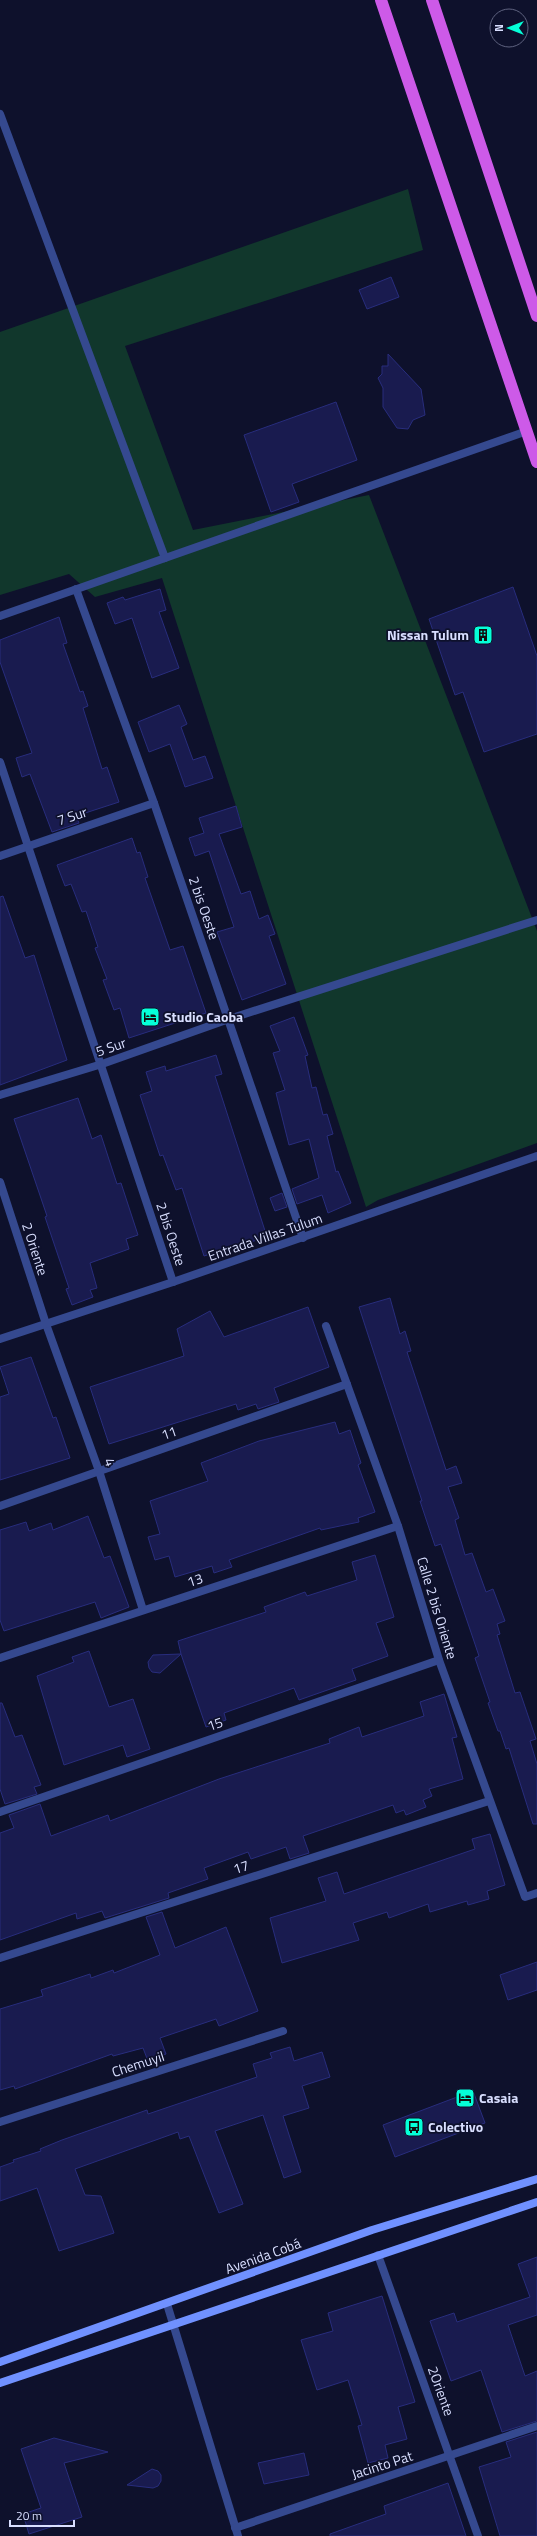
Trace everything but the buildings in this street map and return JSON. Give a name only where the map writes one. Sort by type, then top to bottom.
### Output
[{"type":"highway","points":[[381,0],[537,462]]},
{"type":"highway","points":[[432,0],[537,316]]},
{"type":"main road","name":"Avenida Cobá","points":[[0,2362],[372,2230],[537,2179]]},
{"type":"main road","points":[[0,2383],[173,2326],[537,2202]]},
{"type":"street","points":[[0,114],[165,558]]},
{"type":"street","points":[[0,616],[527,431]]},
{"type":"street","name":"2 bis Oeste","points":[[76,589],[154,803],[303,1238]]},
{"type":"street","name":"2 bis Oeste","points":[[0,762],[102,1064],[173,1282]]},
{"type":"street","name":"7 Sur","points":[[0,856],[28,845],[154,803]]},
{"type":"street","name":"5 Sur","points":[[0,1095],[102,1064],[229,1019],[537,920]]},
{"type":"street","name":"Entrada Villas Tulum","points":[[0,1339],[303,1238],[537,1156]]},
{"type":"street","name":"2 Oriente","points":[[0,1182],[46,1324]]},
{"type":"street","name":"4","points":[[46,1324],[99,1471],[143,1610]]},
{"type":"street","name":"Calle 2 bis Oriente","points":[[326,1326],[398,1526],[439,1660],[489,1801],[525,1897],[537,1893]]},
{"type":"street","name":"11","points":[[0,1506],[347,1384]]},
{"type":"street","name":"13","points":[[0,1658],[398,1526]]},
{"type":"street","name":"15","points":[[0,1812],[439,1660]]},
{"type":"street","name":"17","points":[[0,1958],[489,1801]]},
{"type":"street","name":"Chemuyil","points":[[0,2122],[283,2031]]},
{"type":"street","name":"2Oriente","points":[[378,2255],[478,2536]]},
{"type":"street","points":[[167,2304],[220,2484],[238,2536]]},
{"type":"street","name":"Jacinto Pat","points":[[235,2528],[537,2426]]},
{"type":"green space","points":[[408,189],[423,250],[125,346],[193,530],[369,495],[537,931],[537,1143],[378,1200],[366,1207],[162,578],[95,597],[69,574],[0,595],[0,332]]},
{"type":"place","name":"Nissan Tulum","points":[[483,635]]},
{"type":"place","name":"Studio Caoba","points":[[150,1017]]},
{"type":"place","name":"Casaia","points":[[465,2098]]},
{"type":"place","name":"Colectivo","points":[[414,2127]]}]
